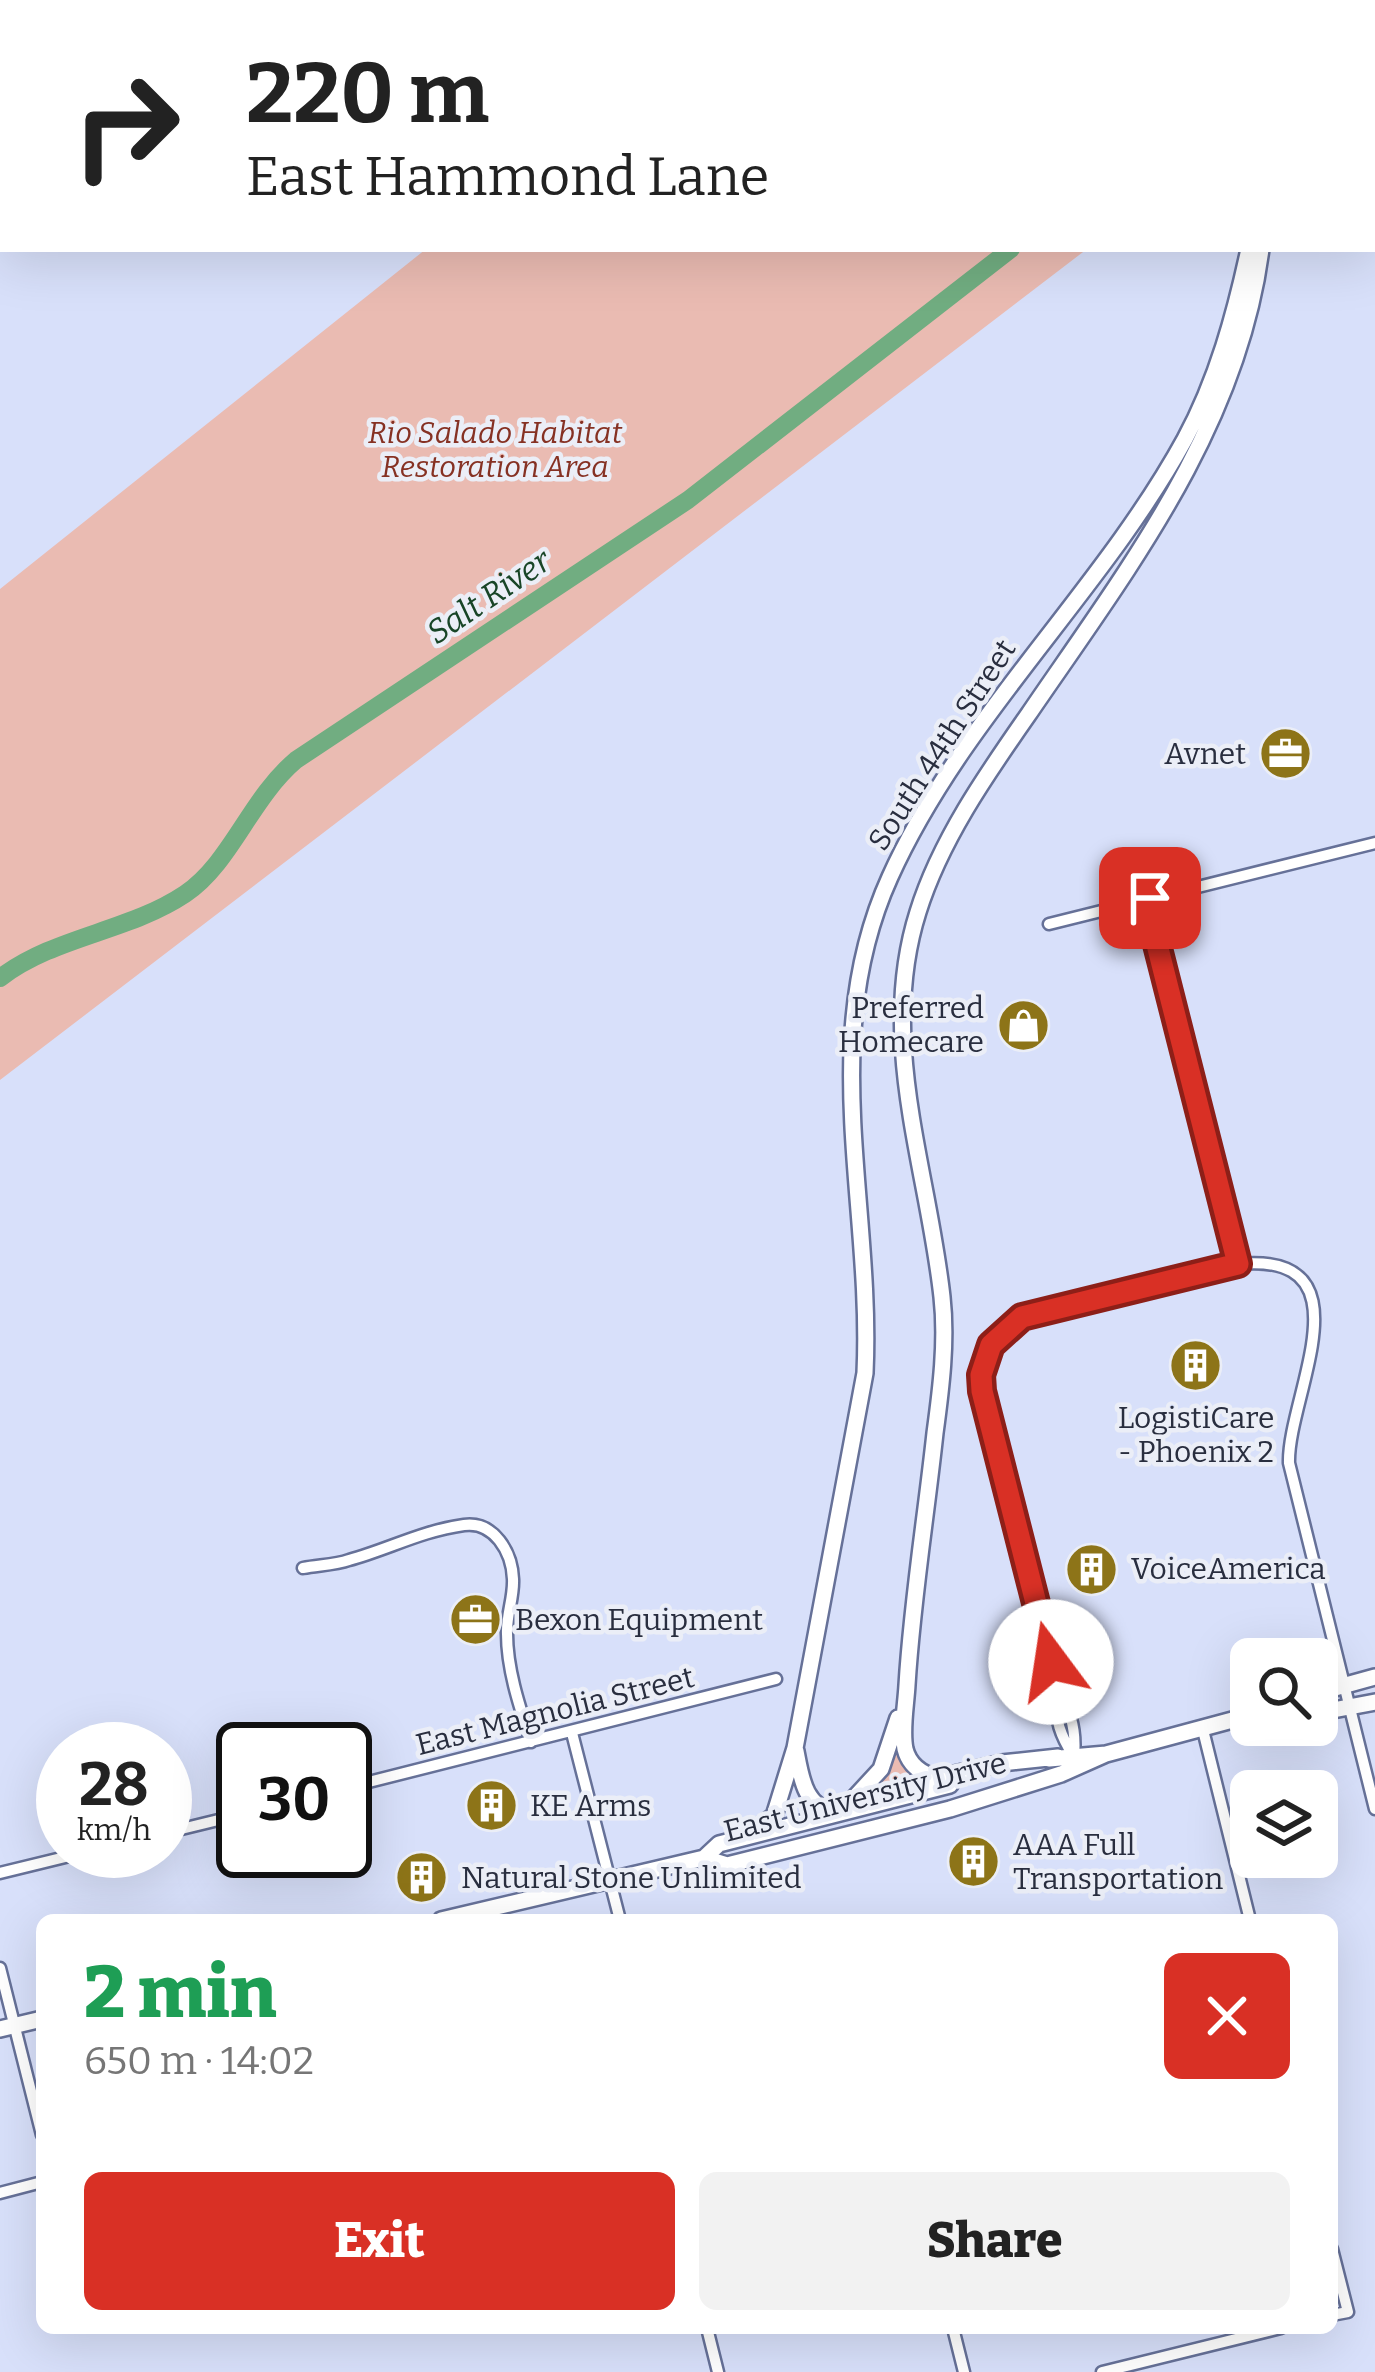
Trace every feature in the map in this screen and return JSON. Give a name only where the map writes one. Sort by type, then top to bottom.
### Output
[{"type":"main road","name":"South 44th Street","points":[[742,1838],[774,1816],[796,1748],[865,1373],[868,1311],[849,1072],[853,1006],[889,878],[1018,672],[1106,560],[1187,436],[1221,353],[1248,252]]},
{"type":"main road","name":"South 44th Street","points":[[908,1667],[940,1391],[943,1324],[931,1225],[903,1077],[900,1020],[912,933],[931,875],[991,769],[1150,537],[1186,474],[1221,400],[1242,340],[1260,252]]},
{"type":"main road","points":[[838,1813],[881,1768],[897,1725],[908,1667]]},
{"type":"main road","points":[[908,1667],[906,1750],[913,1764],[928,1776],[944,1778],[1002,1763],[1070,1760]]},
{"type":"main road","points":[[1338,1688],[1375,1677]]},
{"type":"main road","points":[[1338,1709],[1375,1702]]},
{"type":"main road","name":"East University Drive","points":[[704,1858],[719,1844],[838,1813],[1230,1723]]},
{"type":"main road","points":[[796,1748],[805,1790],[818,1807],[838,1813]]},
{"type":"main road","name":"East University Drive","points":[[464,1914],[609,1877],[704,1858],[727,1865],[844,1836],[950,1809],[1070,1760]]},
{"type":"main road","points":[[838,1813],[844,1836]]},
{"type":"street","points":[[1049,924],[1375,843]]},
{"type":"street","points":[[1150,898],[1148,909],[1238,1264]]},
{"type":"street","points":[[1070,1760],[1055,1707],[1059,1694],[982,1391],[981,1375],[991,1345],[1022,1317],[1260,1262],[1281,1266],[1308,1290],[1316,1311],[1314,1345],[1288,1442],[1289,1463],[1375,1809]]},
{"type":"street","points":[[303,1568],[350,1560],[435,1531],[470,1524],[486,1527],[502,1543],[514,1578],[506,1634],[517,1699],[531,1742]]},
{"type":"street","name":"East Magnolia Street","points":[[372,1781],[776,1679]]},
{"type":"street","points":[[1203,1730],[1249,1914]]},
{"type":"street","points":[[572,1733],[618,1914]]},
{"type":"street","points":[[0,1873],[36,1864]]},
{"type":"street","points":[[0,1968],[7,2027],[36,2116]]},
{"type":"street","points":[[0,2193],[36,2184]]},
{"type":"street","points":[[1338,2273],[1348,2312],[1338,2314]]},
{"type":"street","points":[[708,2334],[718,2372]]},
{"type":"street","points":[[954,2334],[964,2372]]},
{"type":"street","points":[[1102,2372],[1257,2334]]},
{"type":"green space","name":"Rio Salado Habitat Restoration Area","points":[[422,252],[1083,252],[0,1080],[0,589]]},
{"type":"green space","points":[[898,1752],[920,1778],[876,1791]]},
{"type":"waterway","name":"Salt River","points":[[0,978],[44,952],[140,917],[185,894],[215,865],[296,760],[688,500],[1007,252]]},
{"type":"place","name":"Avnet","points":[[1285,754]]},
{"type":"place","name":"Preferred Homecare","points":[[1023,1025]]},
{"type":"place","name":"LogistiCare - Phoenix 2","points":[[1196,1366]]},
{"type":"place","name":"VoiceAmerica","points":[[1092,1569]]},
{"type":"place","name":"Bexon Equipment","points":[[476,1620]]},
{"type":"place","name":"KE Arms","points":[[491,1806]]},
{"type":"place","name":"AAA Full Transportation","points":[[974,1862]]},
{"type":"place","name":"Natural Stone Unlimited","points":[[422,1878]]},
{"type":"route","points":[[1051,1662],[982,1391],[981,1375],[991,1345],[1022,1317],[1238,1264],[1148,909],[1150,898]]}]
